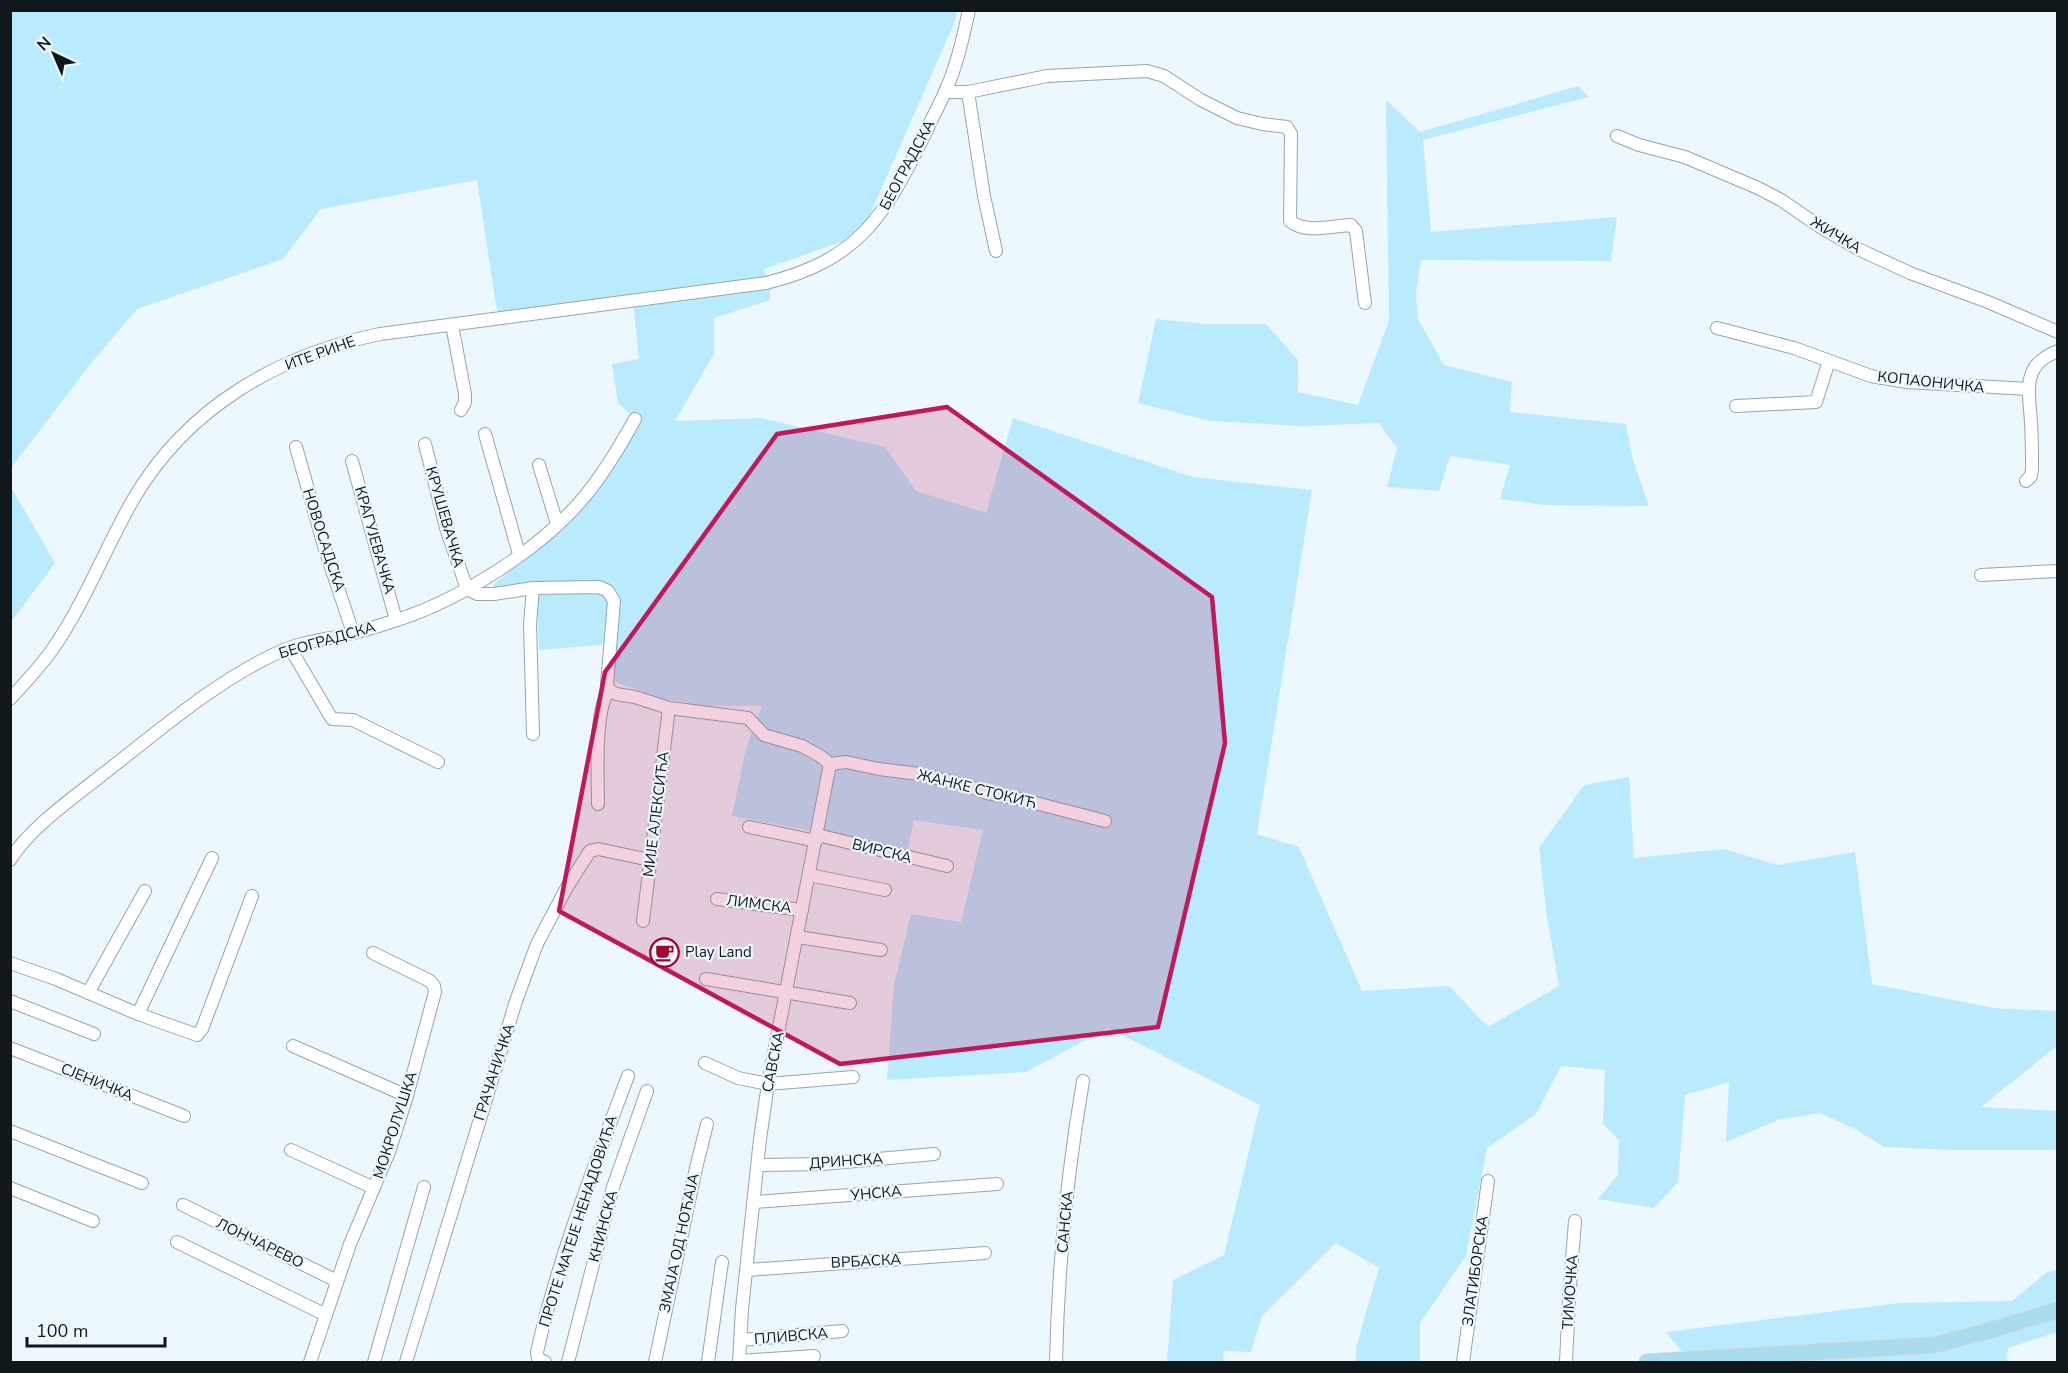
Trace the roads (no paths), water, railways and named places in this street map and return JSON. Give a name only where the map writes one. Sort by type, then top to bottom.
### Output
[{"type":"main road","points":[[1647,1362],[1934,1345],[2058,1310]]},
{"type":"street","name":"БЕОГРАДСКА","points":[[790,277],[840,253],[869,228],[880,215],[908,169],[945,92],[969,10]]},
{"type":"street","points":[[945,92],[968,92],[1047,76],[1147,71],[1164,76],[1201,100],[1237,118],[1287,127],[1291,134],[1290,220],[1296,226],[1305,229],[1351,225],[1356,231],[1365,303]]},
{"type":"street","points":[[968,92],[984,196],[996,251]]},
{"type":"street","name":"ЖИЧКА","points":[[1617,136],[1639,145],[1685,157],[1750,185],[1781,200],[1822,228],[1868,254],[2058,332]]},
{"type":"street","name":"ИТЕ РИНЕ","points":[[10,699],[30,678],[57,642],[146,480],[165,455],[199,420],[240,388],[298,358],[357,339],[766,283],[790,277]]},
{"type":"street","points":[[452,325],[465,394],[465,402],[461,410]]},
{"type":"street","name":"КОПАОНИЧКА","points":[[1717,328],[1794,348],[1871,376],[1889,380],[2028,389]]},
{"type":"street","points":[[2026,481],[2031,477],[2032,469],[2028,389],[2031,374],[2044,356],[2058,351]]},
{"type":"street","points":[[1736,406],[1816,402],[1829,361]]},
{"type":"street","name":"БЕОГРАДСКА","points":[[10,860],[30,835],[77,795],[143,743],[248,668],[290,648],[412,615],[467,589],[519,554],[575,507],[603,473],[635,419]]},
{"type":"street","points":[[485,434],[519,554]]},
{"type":"street","name":"КРУШЕВАЧКА","points":[[425,444],[446,528],[467,589]]},
{"type":"street","name":"НОВОСАДСКА","points":[[296,447],[352,633]]},
{"type":"street","name":"КРАГУЈЕВАЧКА","points":[[352,461],[396,620]]},
{"type":"street","points":[[539,465],[557,524]]},
{"type":"street","points":[[1981,575],[2058,571]]},
{"type":"street","points":[[467,589],[477,594],[494,594],[533,588],[599,587],[606,589],[611,593],[614,601],[607,684],[609,690],[616,694],[635,697],[669,708],[748,718],[764,735],[802,746],[830,764]]},
{"type":"street","points":[[533,588],[530,624],[533,734]]},
{"type":"street","points":[[290,648],[332,718],[353,720],[438,762]]},
{"type":"street","points":[[598,804],[599,734],[605,697],[609,690]]},
{"type":"street","name":"МИЈЕ АЛЕКСИЋА","points":[[643,921],[669,708]]},
{"type":"street","name":"ЖАНКЕ СТОКИЋ","points":[[830,764],[852,762],[879,770],[919,774],[965,785],[987,794],[1020,799],[1105,821]]},
{"type":"street","name":"САВСКА","points":[[739,1362],[768,1084],[830,764]]},
{"type":"street","name":"ВИРСКА","points":[[750,827],[817,838],[946,866]]},
{"type":"street","name":"ГРАЧАНИЧКА","points":[[405,1362],[516,1001],[537,944],[567,887],[590,851],[598,849],[650,860]]},
{"type":"street","points":[[138,1014],[212,858]]},
{"type":"street","points":[[809,875],[885,890]]},
{"type":"street","points":[[88,993],[145,891]]},
{"type":"street","points":[[10,963],[195,1035],[200,1033],[252,896]]},
{"type":"street","name":"ЛИМСКА","points":[[717,899],[802,910]]},
{"type":"street","points":[[798,937],[881,950]]},
{"type":"street","name":"МОКРОЛУШКА","points":[[310,1362],[337,1281],[389,1152],[433,1000],[434,986],[430,981],[373,953]]},
{"type":"street","points":[[706,979],[850,1003]]},
{"type":"street","points":[[10,1001],[94,1034]]},
{"type":"street","points":[[293,1046],[407,1096]]},
{"type":"street","name":"СЈЕНИЧКА","points":[[10,1048],[184,1116]]},
{"type":"street","points":[[705,1063],[738,1078],[768,1084],[854,1077]]},
{"type":"street","name":"ПРОТЕ МАТЕЈЕ НЕНАДОВИЋА","points":[[545,1362],[538,1359],[537,1352],[555,1284],[627,1076]]},
{"type":"street","name":"САНСКА","points":[[1056,1362],[1058,1286],[1070,1167],[1083,1082]]},
{"type":"street","name":"КНИНСКА","points":[[568,1362],[613,1186],[647,1091]]},
{"type":"street","name":"ЗМАЈА ОД НОЋАЈА","points":[[655,1362],[690,1191],[707,1124]]},
{"type":"street","points":[[10,1131],[142,1183]]},
{"type":"street","points":[[291,1150],[374,1188]]},
{"type":"street","name":"ДРИНСКА","points":[[758,1165],[822,1164],[934,1154]]},
{"type":"street","name":"ЗЛАТИБОРСКА","points":[[1463,1362],[1488,1181]]},
{"type":"street","name":"УНСКА","points":[[755,1202],[997,1184]]},
{"type":"street","points":[[374,1362],[424,1186]]},
{"type":"street","points":[[10,1188],[93,1221]]},
{"type":"street","name":"ЛОНЧАРЕВО","points":[[183,1205],[337,1281]]},
{"type":"street","name":"ТИМОЧКА","points":[[1566,1362],[1575,1221]]},
{"type":"street","points":[[177,1242],[326,1315]]},
{"type":"street","name":"ВРБАСКА","points":[[747,1270],[985,1253]]},
{"type":"street","points":[[708,1362],[722,1262]]},
{"type":"street","name":"ПЛИВСКА","points":[[741,1340],[842,1331]]},
{"type":"street","points":[[739,1362],[814,1356]]},
{"type":"place","name":"Play Land","points":[[664,952]]}]
